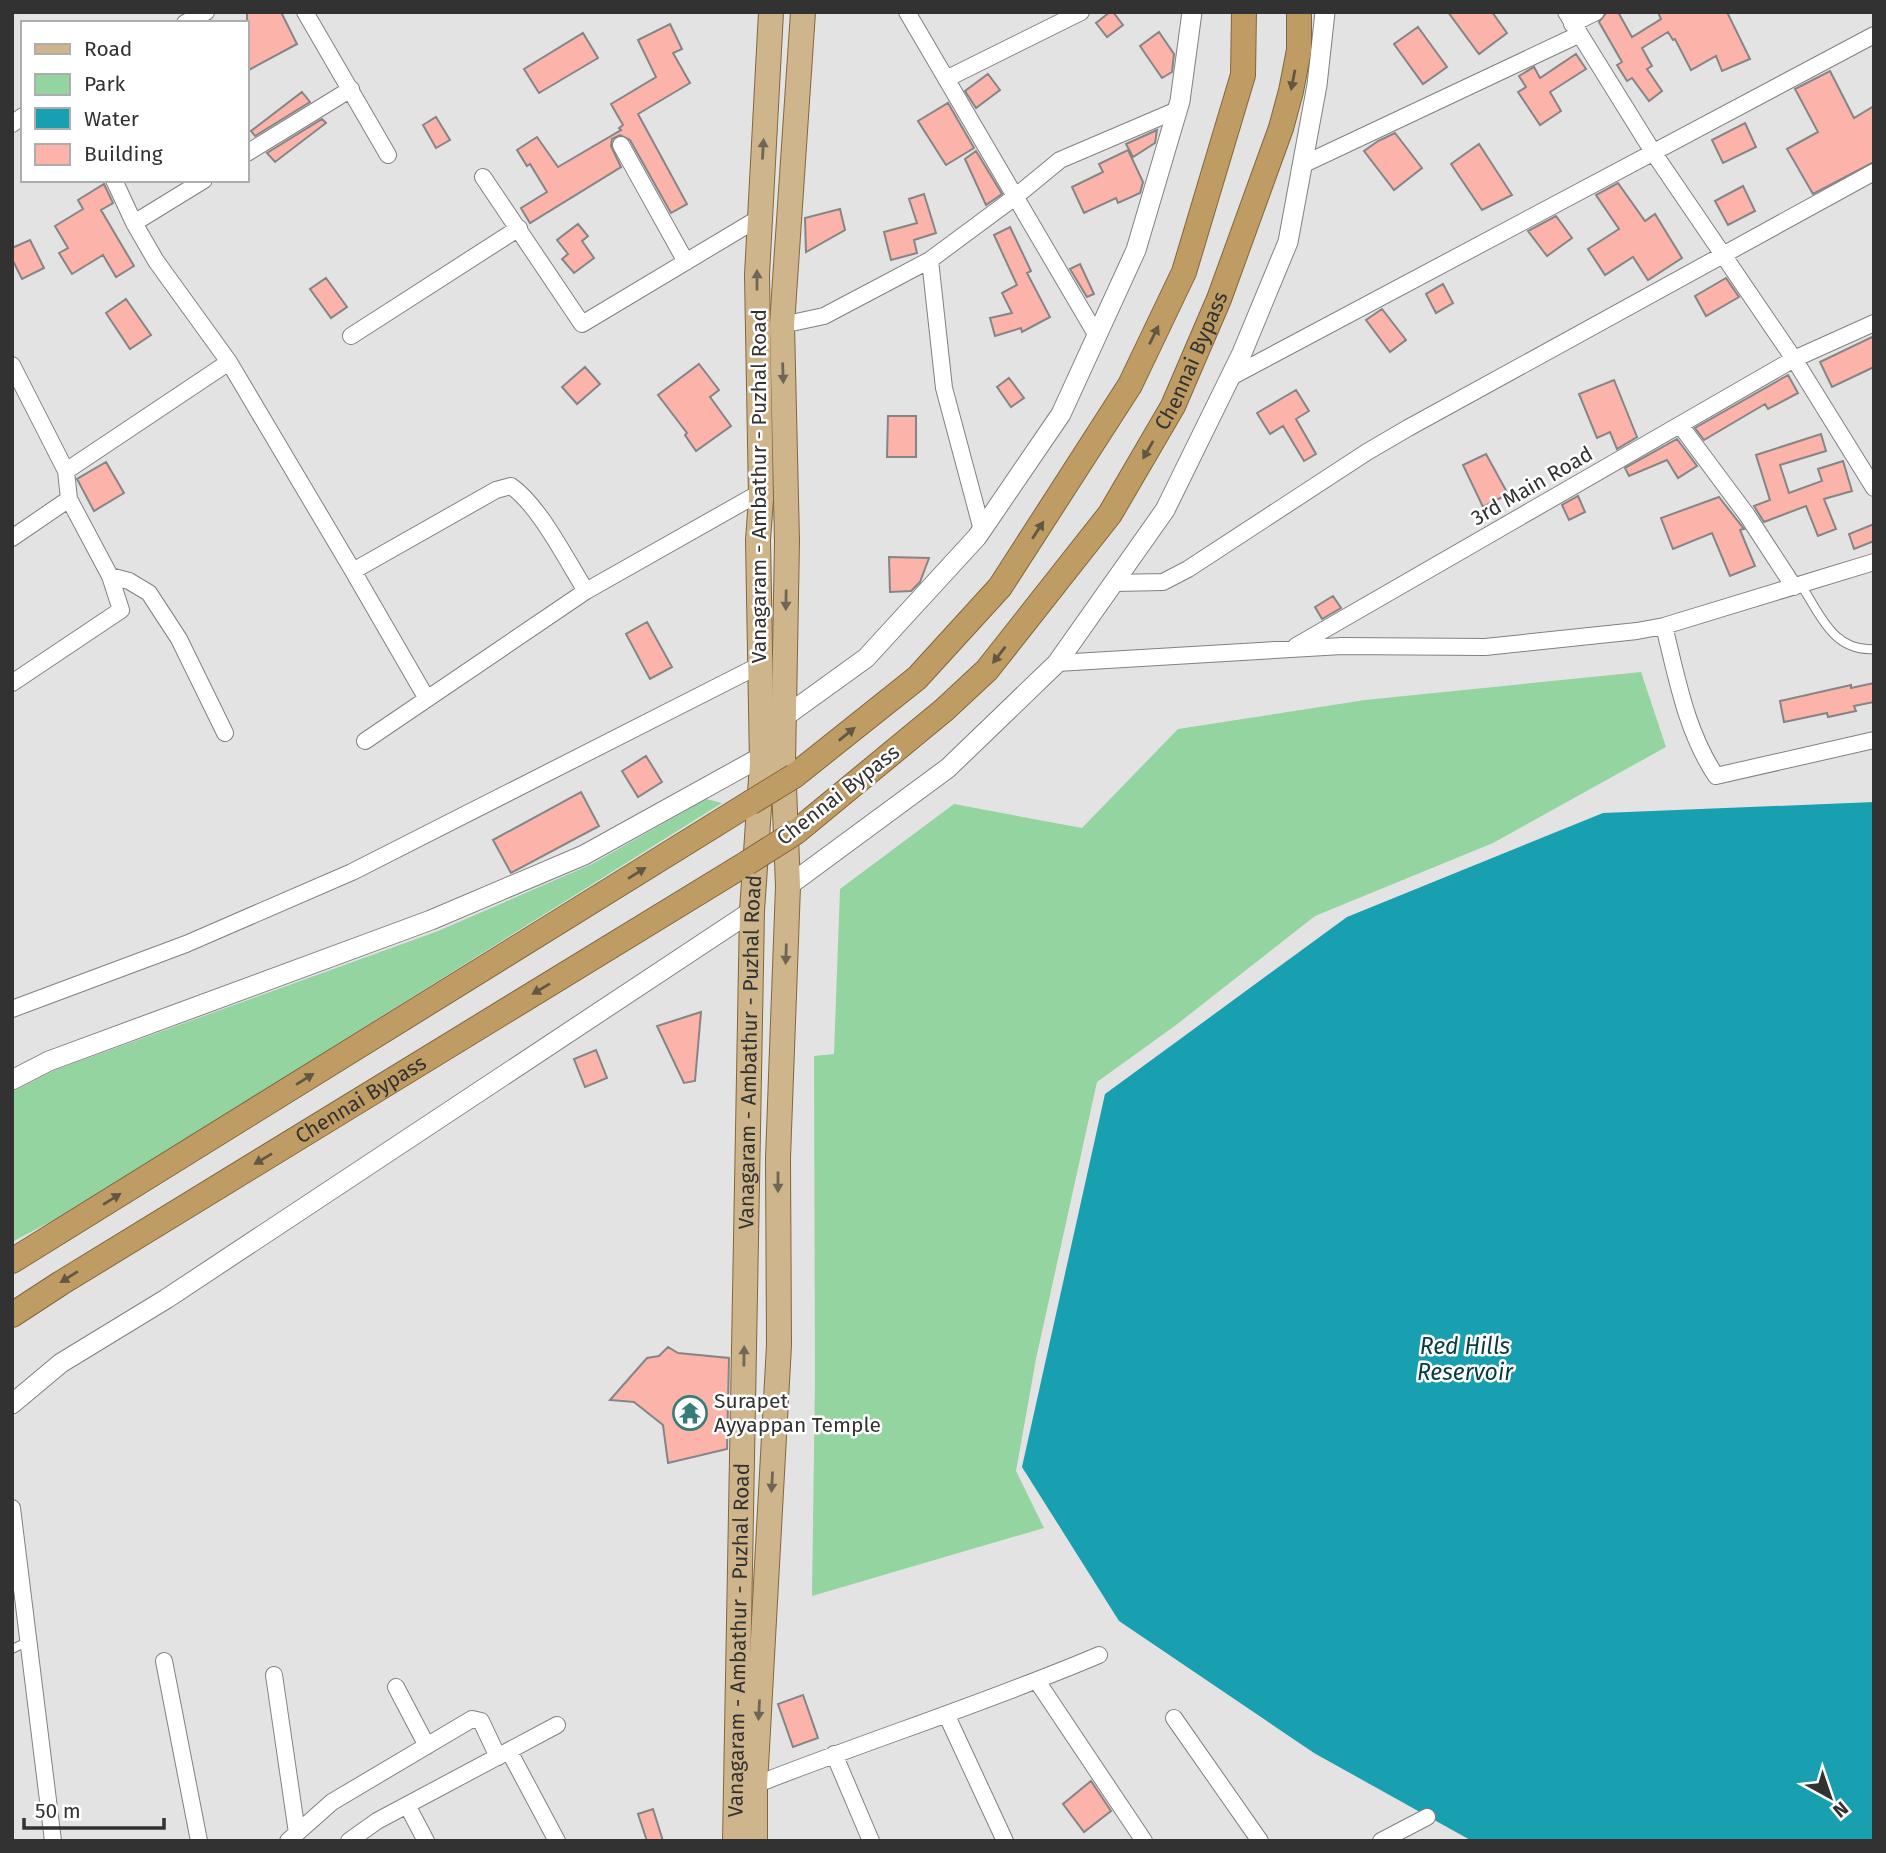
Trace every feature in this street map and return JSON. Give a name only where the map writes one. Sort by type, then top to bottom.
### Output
[{"type":"highway","name":"Chennai Bypass","points":[[12,1261],[794,776],[917,678],[1000,587],[1130,385],[1184,272],[1243,75],[1244,12]]},
{"type":"highway","name":"Chennai Bypass","points":[[12,1315],[704,891],[806,825],[944,710],[987,670],[1110,514],[1173,406],[1219,299],[1281,128],[1299,50],[1299,12]]},
{"type":"main road","name":"Vanagaram - Ambathur - Puzhal Road","points":[[735,1841],[752,911],[761,757],[758,540],[761,492],[757,275],[771,12]]},
{"type":"main road","points":[[755,1841],[755,1785],[779,1345],[778,1158],[788,886],[783,763],[787,541],[782,325],[803,12]]},
{"type":"main road","points":[[742,1446],[774,1447]]},
{"type":"street","points":[[189,21],[206,12]]},
{"type":"street","points":[[305,12],[388,155]]},
{"type":"street","points":[[907,12],[1097,335]]},
{"type":"street","points":[[946,79],[1081,12]]},
{"type":"street","points":[[760,731],[783,719],[866,657],[982,530],[1061,414],[1136,250],[1177,110],[1192,12]]},
{"type":"street","points":[[788,886],[948,768],[1057,663],[1165,510],[1231,377],[1288,242],[1317,85],[1325,12]]},
{"type":"street","points":[[1302,165],[1596,12]]},
{"type":"street","points":[[1572,24],[1653,152],[1794,359],[1871,480]]},
{"type":"street","points":[[1231,377],[1874,35]]},
{"type":"street","points":[[248,152],[351,89]]},
{"type":"street","points":[[782,325],[824,316],[930,260],[1016,197],[1060,160],[1177,110]]},
{"type":"street","points":[[621,145],[686,261]]},
{"type":"street","points":[[1114,583],[1163,582],[1188,569],[1367,452],[1874,172]]},
{"type":"street","points":[[483,177],[582,324],[759,218]]},
{"type":"street","points":[[115,182],[156,261],[229,362],[428,699]]},
{"type":"street","points":[[134,223],[201,182]]},
{"type":"street","points":[[351,337],[519,228]]},
{"type":"street","points":[[930,260],[944,388],[982,530]]},
{"type":"street","name":"3rd Main Road","points":[[1291,649],[1794,359],[1874,323]]},
{"type":"street","points":[[66,471],[229,362]]},
{"type":"street","points":[[12,365],[66,471],[69,499],[110,576],[121,610],[12,683]]},
{"type":"street","points":[[1680,425],[1797,586]]},
{"type":"street","points":[[353,571],[496,490],[511,486],[522,493],[532,506],[586,591]]},
{"type":"street","points":[[365,741],[586,591],[761,492]]},
{"type":"street","points":[[12,538],[69,499]]},
{"type":"street","points":[[1057,663],[1342,646],[1485,647],[1637,631],[1664,626],[1874,562]]},
{"type":"street","points":[[110,576],[129,581],[149,593],[179,639],[225,733]]},
{"type":"street","points":[[1664,626],[1688,722],[1703,756],[1716,776],[1874,740]]},
{"type":"street","points":[[12,1009],[186,944],[352,872],[760,665]]},
{"type":"street","points":[[12,1080],[49,1061],[431,920],[584,855],[761,757]]},
{"type":"street","points":[[12,1404],[61,1363],[177,1291],[752,911]]},
{"type":"street","points":[[12,1508],[20,1645],[53,1841]]},
{"type":"street","points":[[755,1785],[834,1754],[947,1716],[1100,1655]]},
{"type":"street","points":[[164,1661],[199,1841]]},
{"type":"street","points":[[274,1675],[292,1837]]},
{"type":"street","points":[[1037,1681],[1144,1841]]},
{"type":"street","points":[[396,1687],[427,1746]]},
{"type":"street","points":[[947,1716],[1005,1841]]},
{"type":"street","points":[[1174,1718],[1260,1841]]},
{"type":"street","points":[[292,1837],[332,1802],[472,1719],[481,1721],[504,1754],[557,1841]]},
{"type":"street","points":[[349,1841],[377,1821],[557,1725]]},
{"type":"street","points":[[834,1754],[872,1841]]},
{"type":"street","points":[[407,1805],[426,1841]]},
{"type":"street","points":[[1381,1841],[1427,1817]]},
{"type":"lane","points":[[1797,586],[1835,637],[1847,646],[1860,650],[1874,649]]},
{"type":"green space","points":[[1641,672],[1666,747],[1493,843],[1315,916],[1176,1025],[1097,1082],[1036,1359],[1016,1471],[1044,1528],[812,1596],[815,1379],[814,1056],[834,1054],[840,889],[954,804],[1082,828],[1178,729],[1365,700]]},
{"type":"green space","points":[[706,799],[722,803],[67,1213],[12,1242],[12,1092],[55,1070],[438,931],[592,864]]},
{"type":"water","name":"Red Hills Reservoir","points":[[1874,802],[1874,1841],[1472,1841],[1314,1753],[1119,1621],[1022,1467],[1105,1094],[1347,917],[1603,813]]},
{"type":"building","points":[[247,12],[281,12],[297,44],[248,70]]},
{"type":"building","points":[[1113,12],[1123,25],[1107,37],[1096,23]]},
{"type":"building","points":[[1448,12],[1492,12],[1507,33],[1479,54]]},
{"type":"building","points":[[1607,12],[1618,12],[1632,37],[1661,19],[1658,12],[1727,12],[1750,59],[1722,71],[1716,56],[1691,70],[1675,39],[1673,40],[1668,32],[1642,48],[1652,66],[1647,69],[1662,91],[1649,101],[1632,78],[1627,81],[1617,65],[1622,62],[1599,22]]},
{"type":"building","points":[[670,24],[682,49],[673,53],[690,83],[638,114],[687,204],[671,213],[630,140],[620,135],[612,139],[611,146],[621,167],[530,223],[521,208],[547,192],[530,164],[527,166],[517,150],[537,137],[558,167],[621,130],[619,128],[623,125],[611,104],[656,77],[638,40]]},
{"type":"building","points":[[1418,27],[1447,67],[1423,84],[1394,44]]},
{"type":"building","points":[[1159,32],[1174,54],[1172,72],[1162,78],[1140,46]]},
{"type":"building","points":[[583,33],[598,58],[539,93],[524,69]]},
{"type":"building","points":[[1576,54],[1586,69],[1550,92],[1561,111],[1540,125],[1518,92],[1526,87],[1519,76],[1534,67],[1540,78]]},
{"type":"building","points":[[1830,71],[1854,118],[1874,106],[1874,162],[1813,194],[1787,149],[1818,132],[1795,89]]},
{"type":"building","points":[[988,74],[1000,90],[976,108],[965,91]]},
{"type":"building","points":[[302,92],[310,102],[255,136],[251,131]]},
{"type":"building","points":[[948,103],[974,148],[946,165],[918,121]]},
{"type":"building","points":[[436,117],[450,140],[436,148],[423,125]]},
{"type":"building","points":[[322,119],[326,123],[275,162],[267,153]]},
{"type":"building","points":[[1745,123],[1756,147],[1723,163],[1712,140]]},
{"type":"building","points":[[1157,130],[1155,143],[1133,157],[1126,144]]},
{"type":"building","points":[[1395,133],[1422,168],[1394,190],[1364,151]]},
{"type":"building","points":[[1479,144],[1512,195],[1482,210],[1451,164]]},
{"type":"building","points":[[1128,150],[1143,182],[1140,193],[1118,203],[1116,198],[1084,213],[1072,187],[1103,172],[1099,164]]},
{"type":"building","points":[[976,151],[1002,194],[986,205],[965,159]]},
{"type":"building","points":[[1618,183],[1645,221],[1655,214],[1682,258],[1648,280],[1633,257],[1605,275],[1588,249],[1619,229],[1596,195]]},
{"type":"building","points":[[104,184],[113,203],[101,210],[134,266],[116,277],[103,255],[72,274],[59,253],[68,248],[55,226],[83,209],[78,200]]},
{"type":"building","points":[[1743,186],[1755,211],[1728,225],[1715,201]]},
{"type":"building","points":[[924,194],[936,233],[914,240],[917,253],[891,260],[884,232],[917,223],[909,199]]},
{"type":"building","points":[[840,209],[845,230],[806,252],[805,218]]},
{"type":"building","points":[[1556,216],[1572,238],[1547,256],[1528,231]]},
{"type":"building","points":[[578,224],[588,236],[582,241],[594,258],[574,273],[562,259],[568,254],[557,240]]},
{"type":"building","points":[[1010,227],[1031,271],[1027,273],[1050,317],[1022,332],[1021,328],[995,336],[990,318],[1012,313],[1002,293],[1017,285],[994,235]]},
{"type":"building","points":[[30,240],[44,268],[22,279],[12,259],[12,248]]},
{"type":"building","points":[[1080,264],[1094,294],[1087,297],[1070,269]]},
{"type":"building","points":[[326,278],[347,307],[331,318],[310,289]]},
{"type":"building","points":[[1726,278],[1739,297],[1706,316],[1695,296]]},
{"type":"building","points":[[1443,284],[1453,303],[1436,313],[1426,294]]},
{"type":"building","points":[[126,299],[151,335],[130,349],[106,313]]},
{"type":"building","points":[[1382,309],[1406,340],[1390,352],[1366,320]]},
{"type":"building","points":[[1874,336],[1874,367],[1832,387],[1820,362]]},
{"type":"building","points":[[699,364],[719,390],[710,397],[731,426],[696,451],[685,435],[687,433],[658,395]]},
{"type":"building","points":[[585,367],[600,384],[577,404],[562,387]]},
{"type":"building","points":[[1788,375],[1798,393],[1768,409],[1765,404],[1704,440],[1695,428]]},
{"type":"building","points":[[1009,378],[1024,398],[1011,407],[997,387]]},
{"type":"building","points":[[1614,380],[1637,437],[1617,449],[1610,432],[1597,438],[1579,394]]},
{"type":"building","points":[[1296,390],[1309,411],[1296,419],[1316,454],[1304,461],[1283,426],[1270,434],[1257,413]]},
{"type":"building","points":[[888,416],[916,416],[916,457],[887,457]]},
{"type":"building","points":[[1821,434],[1826,451],[1780,465],[1789,493],[1822,481],[1818,469],[1843,461],[1852,491],[1824,499],[1836,529],[1818,536],[1806,506],[1764,522],[1754,506],[1770,500],[1756,455]]},
{"type":"building","points":[[1677,439],[1697,466],[1678,478],[1667,460],[1629,476],[1625,468]]},
{"type":"building","points":[[1486,454],[1508,494],[1483,507],[1463,465]]},
{"type":"building","points":[[106,462],[124,493],[94,511],[77,479]]},
{"type":"building","points":[[1578,496],[1585,512],[1569,520],[1562,505]]},
{"type":"building","points":[[1719,497],[1744,529],[1740,530],[1755,566],[1730,576],[1712,533],[1673,549],[1661,518]]},
{"type":"building","points":[[1874,524],[1874,541],[1854,549],[1849,534]]},
{"type":"building","points":[[889,557],[929,558],[920,582],[911,591],[890,592]]},
{"type":"building","points":[[1333,596],[1341,608],[1322,619],[1315,607]]},
{"type":"building","points":[[647,622],[672,667],[650,679],[626,634]]},
{"type":"building","points":[[1874,683],[1874,702],[1854,706],[1856,711],[1828,717],[1827,713],[1784,722],[1780,701],[1851,685],[1851,688]]},
{"type":"building","points":[[646,756],[662,782],[638,797],[622,771]]},
{"type":"building","points":[[581,792],[599,826],[511,873],[493,840]]},
{"type":"building","points":[[701,1012],[695,1081],[684,1083],[657,1026]]},
{"type":"building","points":[[596,1050],[607,1078],[585,1087],[574,1059]]},
{"type":"building","name":"Surapet Ayyappan Temple","points":[[668,1347],[678,1353],[729,1358],[727,1449],[668,1463],[663,1425],[634,1402],[610,1400],[647,1358],[659,1356]]},
{"type":"building","points":[[803,1695],[818,1738],[793,1747],[778,1704]]},
{"type":"building","points":[[1091,1781],[1111,1811],[1084,1832],[1063,1804]]},
{"type":"building","points":[[653,1809],[663,1841],[647,1841],[638,1814]]},
{"type":"place","name":"Surapet Ayyappan Temple","points":[[690,1413]]}]
